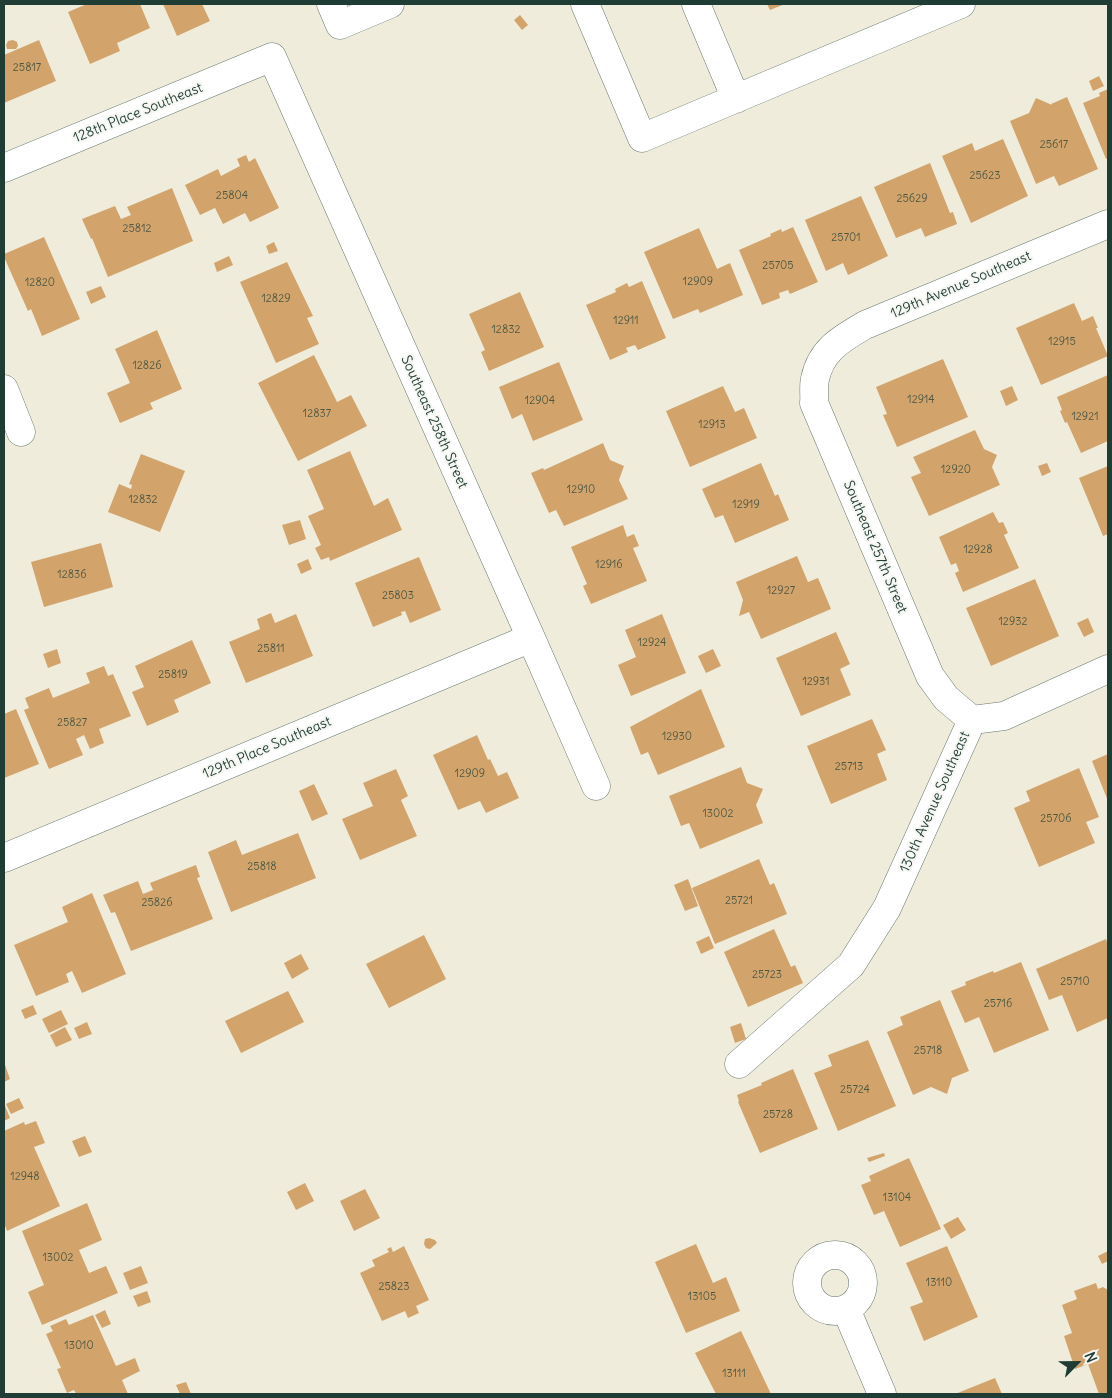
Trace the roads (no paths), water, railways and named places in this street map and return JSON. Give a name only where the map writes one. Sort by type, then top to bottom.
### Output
[{"type":"street","points":[[331,4],[340,25],[390,4]]},
{"type":"street","points":[[585,4],[642,138],[961,4]]},
{"type":"street","points":[[696,4],[736,99]]},
{"type":"street","name":"128th Place Southeast","points":[[4,168],[272,57]]},
{"type":"street","name":"Southeast 258th Street","points":[[272,57],[596,786]]},
{"type":"street","name":"129th Avenue Southeast","points":[[822,360],[838,340],[865,325],[1108,224]]},
{"type":"street","name":"Southeast 257th Street","points":[[822,360],[815,380],[814,403],[930,676],[946,698],[972,720]]},
{"type":"street","points":[[4,389],[20,432]]},
{"type":"street","name":"129th Place Southeast","points":[[4,858],[531,638]]},
{"type":"street","name":"130th Avenue Southeast","points":[[739,1064],[851,965],[887,908],[972,720],[1004,716],[1108,669]]},
{"type":"street","points":[[846,1309],[882,1394]]}]
